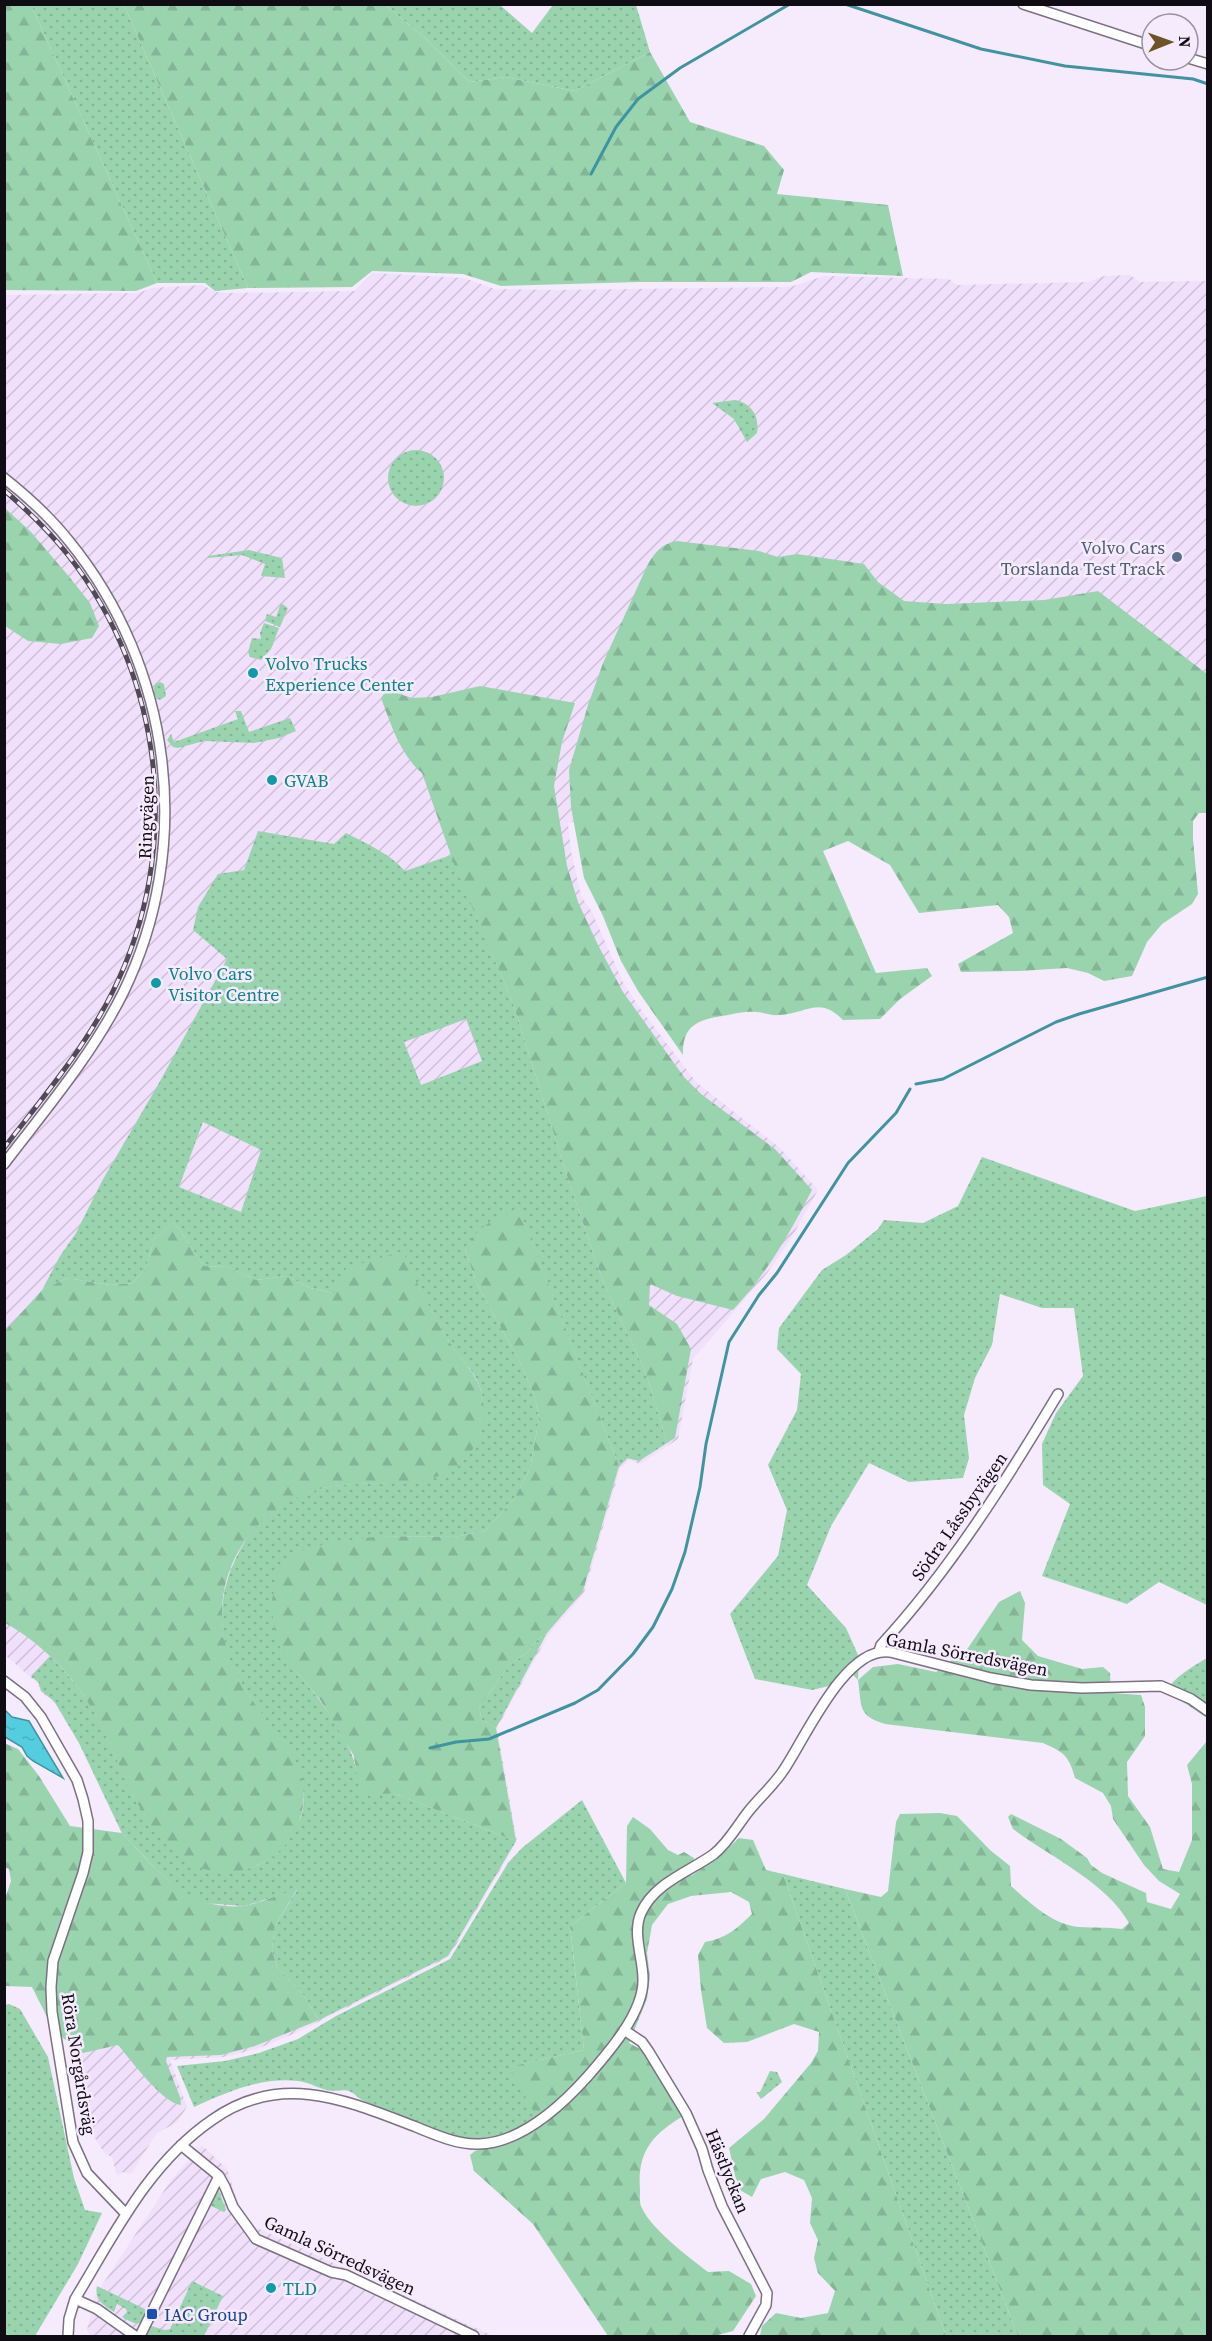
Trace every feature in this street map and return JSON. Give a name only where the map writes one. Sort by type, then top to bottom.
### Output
[{"type":"street","points":[[1023,4],[1140,42]]},
{"type":"street","name":"Ringvägen","points":[[4,478],[34,503],[70,541],[106,594],[130,640],[148,690],[158,730],[165,803],[163,847],[157,891],[147,932],[129,978],[92,1046],[4,1164]]},
{"type":"street","name":"Södra Låssbyvägen","points":[[879,1651],[881,1645],[912,1611],[1002,1485],[1058,1394]]},
{"type":"street","name":"Gamla Sörredsvägen","points":[[68,2337],[69,2319],[75,2299],[149,2180],[181,2145],[211,2120],[236,2106],[267,2096],[295,2093],[320,2095],[346,2101],[458,2141],[473,2144],[494,2143],[520,2132],[553,2111],[600,2062],[624,2030],[636,2008],[643,1983],[638,1920],[648,1902],[665,1885],[723,1845],[782,1773],[821,1704],[835,1686],[865,1658],[879,1651],[991,1678],[1031,1685],[1082,1688],[1161,1686],[1191,1699],[1208,1711]]},
{"type":"street","name":"Röra Norgårdsväg","points":[[4,1681],[25,1697],[41,1716],[77,1780],[83,1799],[88,1821],[88,1852],[53,1961],[52,2012],[73,2142],[87,2173],[126,2214]]},
{"type":"street","name":"Hästlyckan","points":[[624,2030],[642,2042],[650,2052],[686,2113],[702,2149],[722,2206],[767,2293],[766,2305],[749,2337]]},
{"type":"street","name":"Gamla Sörredsvägen","points":[[181,2145],[219,2176],[233,2207],[256,2239],[331,2272],[346,2275],[474,2337]]},
{"type":"street","points":[[140,2337],[219,2176]]},
{"type":"street","points":[[75,2299],[97,2309],[135,2337]]},
{"type":"shaded area","points":[[373,273],[464,278],[495,289],[555,290],[790,287],[824,276],[949,279],[957,285],[1088,282],[1104,276],[1130,275],[1140,282],[1207,281],[1207,675],[568,823],[571,851],[581,896],[592,912],[623,982],[639,1007],[696,1082],[780,1148],[818,1190],[792,1237],[768,1272],[693,1359],[678,1439],[640,1464],[629,1460],[620,1469],[584,1593],[549,1634],[497,1728],[517,1841],[449,1957],[298,2032],[257,2049],[224,2057],[170,2060],[187,2107],[177,2122],[156,2134],[131,2174],[122,2172],[117,2176],[112,2157],[105,2154],[85,2123],[78,2074],[82,2067],[78,2043],[108,1841],[121,1832],[79,1743],[55,1703],[40,1691],[38,1684],[5,1655],[4,295],[138,293],[152,288],[202,285],[216,292],[231,293],[355,291]]},
{"type":"shaded area","points":[[202,2145],[227,2169],[238,2204],[255,2227],[493,2336],[90,2336],[87,2330],[95,2296],[171,2180]]},
{"type":"green space","points":[[5,4],[31,5],[157,283],[136,291],[5,290]]},
{"type":"green space","points":[[31,5],[124,5],[248,288],[215,291],[205,283],[157,283]]},
{"type":"green space","points":[[124,5],[385,5],[425,38],[469,82],[506,77],[575,91],[650,52],[690,122],[764,146],[784,170],[777,194],[888,205],[903,276],[811,272],[791,282],[639,282],[501,286],[463,274],[372,271],[352,287],[248,288]]},
{"type":"green space","points":[[385,5],[500,5],[532,33],[553,5],[636,5],[650,52],[575,91],[506,77],[469,82],[425,38]]},
{"type":"green space","points":[[735,400],[750,407],[756,416],[757,433],[747,442],[734,419],[712,403]]},
{"type":"green space","points":[[416,450],[427,452],[436,458],[442,467],[444,478],[442,489],[436,498],[427,504],[416,506],[405,504],[396,498],[390,489],[388,478],[390,467],[396,458],[405,452]]},
{"type":"green space","points":[[5,508],[31,532],[90,603],[99,626],[92,638],[61,644],[28,641],[5,626]]},
{"type":"green space","points":[[677,541],[759,551],[778,557],[797,554],[864,564],[878,582],[904,601],[946,604],[1044,600],[1098,591],[1207,674],[1207,813],[1199,813],[1193,821],[1198,894],[1192,904],[1162,924],[1147,942],[1132,976],[1104,981],[1088,973],[1067,968],[961,972],[958,964],[1013,933],[1009,917],[998,905],[919,913],[890,865],[848,841],[823,851],[876,973],[927,968],[932,976],[900,999],[880,1019],[843,1020],[827,1009],[819,1007],[779,1015],[749,1012],[709,1018],[695,1024],[690,1029],[686,1036],[683,1055],[638,991],[621,961],[603,916],[584,878],[571,807],[569,770],[603,663],[647,566],[659,549]]},
{"type":"green space","points":[[249,550],[282,558],[285,578],[261,576],[265,564],[242,555],[208,558],[208,556]]},
{"type":"green space","points":[[281,603],[288,608],[280,627],[265,621],[267,614],[276,617]]},
{"type":"green space","points":[[264,623],[279,628],[271,649],[261,660],[250,657],[248,652],[252,638],[261,639],[260,633]]},
{"type":"green space","points":[[160,682],[164,684],[166,696],[160,700],[155,695],[154,689],[155,684]]},
{"type":"green space","points":[[480,686],[575,703],[562,742],[554,786],[567,866],[578,902],[598,945],[623,992],[684,1077],[701,1094],[775,1149],[812,1190],[777,1253],[733,1310],[677,1296],[650,1284],[649,1305],[677,1324],[691,1349],[675,1438],[667,1443],[646,1373],[604,1284],[568,1179],[514,1006],[454,864],[422,773],[414,766],[402,748],[381,698],[387,690],[412,698],[432,697]]},
{"type":"green space","points":[[235,711],[241,711],[249,732],[290,718],[296,731],[279,738],[254,743],[204,741],[178,748],[173,747],[167,740],[171,734],[174,742],[238,719]]},
{"type":"green space","points":[[258,831],[334,844],[346,833],[385,854],[405,871],[451,855],[514,1006],[568,1179],[604,1284],[646,1373],[667,1443],[639,1461],[627,1458],[619,1466],[519,1210],[465,1249],[476,1282],[523,1368],[535,1398],[539,1418],[530,1469],[514,1499],[485,1531],[454,1537],[381,1536],[295,1670],[341,1732],[354,1760],[357,1773],[393,1793],[516,1841],[448,1956],[319,2020],[304,1996],[277,1967],[272,1950],[275,1926],[297,1890],[244,1906],[205,1903],[178,1890],[122,1833],[79,1743],[54,1701],[41,1691],[39,1683],[31,1676],[50,1656],[69,1677],[96,1715],[145,1816],[162,1839],[182,1857],[205,1868],[233,1871],[261,1864],[278,1851],[297,1824],[304,1801],[300,1779],[294,1764],[237,1676],[224,1642],[222,1607],[230,1573],[237,1556],[260,1522],[287,1502],[308,1492],[340,1485],[405,1482],[445,1473],[462,1461],[476,1443],[481,1430],[484,1416],[480,1387],[470,1369],[448,1340],[415,1280],[334,1293],[310,1288],[287,1276],[256,1280],[228,1267],[204,1266],[174,1222],[154,1239],[147,1265],[133,1283],[110,1285],[67,1278],[42,1290],[60,1256],[76,1233],[102,1181],[227,959],[193,930],[198,907],[218,874],[244,870]],"holes":[[[466,1019],[482,1061],[421,1085],[404,1042]],[[203,1122],[261,1150],[241,1212],[179,1187]]]},
{"type":"green space","points":[[982,1157],[1135,1211],[1207,1196],[1207,1605],[1159,1582],[1127,1604],[1042,1576],[1070,1504],[1043,1485],[1042,1444],[1056,1413],[1083,1376],[1074,1308],[1042,1308],[1000,1294],[992,1345],[975,1378],[964,1415],[969,1458],[963,1478],[909,1482],[869,1463],[831,1526],[807,1585],[846,1628],[859,1657],[858,1680],[846,1667],[829,1686],[812,1690],[755,1679],[730,1614],[778,1556],[787,1510],[768,1465],[797,1410],[801,1374],[777,1349],[779,1328],[822,1270],[846,1255],[878,1229],[884,1220],[923,1223],[958,1206]]},
{"type":"green space","points":[[519,1209],[619,1466],[583,1591],[527,1653],[509,1665],[479,1708],[482,1720],[496,1728],[516,1841],[393,1793],[360,1796],[354,1756],[321,1701],[295,1670],[276,1641],[271,1604],[279,1570],[297,1552],[328,1543],[381,1536],[454,1537],[485,1531],[514,1499],[530,1469],[539,1418],[535,1398],[523,1368],[476,1282],[465,1249],[482,1228]]},
{"type":"green space","points":[[174,1222],[204,1266],[228,1267],[256,1280],[287,1276],[310,1288],[334,1293],[346,1268],[403,1251],[418,1285],[448,1340],[476,1379],[484,1407],[483,1424],[477,1442],[470,1453],[455,1467],[438,1476],[420,1481],[339,1485],[320,1489],[291,1500],[267,1517],[247,1537],[233,1562],[225,1589],[222,1617],[226,1646],[243,1685],[294,1757],[300,1772],[304,1795],[300,1819],[283,1848],[256,1866],[240,1871],[208,1870],[192,1864],[159,1837],[135,1798],[96,1716],[79,1688],[45,1652],[5,1623],[5,1331],[42,1290],[67,1278],[110,1285],[133,1283],[147,1265],[154,1239]]},
{"type":"green space","points":[[1020,1591],[1025,1603],[1022,1640],[1038,1656],[1082,1669],[1103,1667],[1110,1673],[1111,1693],[1141,1695],[1145,1707],[1145,1736],[1127,1762],[1128,1796],[1150,1827],[1163,1869],[1179,1872],[1192,1840],[1192,1784],[1187,1765],[1207,1741],[1207,2336],[1018,2336],[845,1889],[881,1897],[888,1891],[896,1822],[900,1814],[940,1813],[957,1816],[990,1850],[1010,1866],[1011,1886],[1051,1918],[1079,1927],[1122,1929],[1129,1923],[1107,1895],[1076,1871],[1013,1829],[1008,1817],[1011,1814],[1061,1839],[1087,1858],[1091,1865],[1102,1873],[1146,1893],[1147,1902],[1171,1909],[1180,1894],[1159,1881],[1144,1865],[1113,1819],[1111,1806],[1103,1793],[1075,1778],[1068,1760],[1056,1749],[1043,1743],[885,1724],[876,1721],[862,1709],[858,1680],[873,1667],[898,1664],[936,1672],[968,1648],[999,1602]]},
{"type":"green space","points":[[547,1633],[496,1728],[482,1720],[479,1708],[509,1665],[527,1653],[537,1640]]},
{"type":"green space","points":[[1207,1658],[1207,1718],[1177,1698],[1164,1693],[1178,1677]]},
{"type":"green space","points":[[4,1743],[18,1749],[39,1776],[70,1826],[122,1833],[161,1874],[190,1895],[224,1906],[244,1906],[297,1889],[275,1926],[272,1950],[277,1967],[304,1996],[319,2020],[255,2046],[221,2055],[167,2057],[166,2061],[181,2105],[165,2097],[156,2089],[118,2045],[83,2053],[54,2031],[32,1987],[5,1986],[5,1899],[11,1881],[9,1869],[4,1867]]},
{"type":"green space","points":[[582,1800],[626,1883],[570,1926],[584,2050],[510,2067],[537,2116],[516,2129],[492,2139],[463,2138],[408,2120],[362,2100],[349,2091],[329,2091],[302,2082],[284,2080],[244,2087],[194,2107],[177,2066],[225,2061],[259,2053],[298,2039],[336,2016],[450,1959],[508,1863],[522,1848]]},
{"type":"green space","points":[[633,1817],[650,1829],[668,1850],[678,1855],[684,1852],[694,1858],[691,1876],[721,1855],[739,1838],[753,1840],[766,1870],[783,1874],[946,2336],[760,2336],[762,2326],[776,2313],[801,2318],[828,2313],[835,2291],[818,2273],[814,2258],[818,2240],[810,2223],[812,2198],[804,2180],[785,2172],[761,2179],[752,2197],[738,2189],[729,2148],[764,2119],[811,2063],[818,2051],[819,2032],[794,2024],[747,2042],[724,2043],[707,2028],[698,1955],[705,1942],[731,1932],[752,1914],[749,1902],[731,1892],[691,1896],[668,1904],[652,1925],[647,1953],[650,1977],[647,1999],[629,2043],[644,2051],[683,2116],[655,2138],[644,2155],[640,2177],[641,2206],[662,2234],[708,2272],[729,2271],[751,2284],[756,2296],[733,2331],[714,2336],[608,2336],[533,2224],[474,2171],[470,2155],[475,2151],[510,2141],[538,2126],[536,2116],[509,2067],[584,2050],[570,1926],[626,1883],[627,1826]]},
{"type":"green space","points":[[783,1874],[845,1889],[1018,2336],[946,2336]]},
{"type":"green space","points":[[9,2004],[20,2009],[48,2057],[74,2178],[85,2210],[102,2213],[78,2264],[35,2336],[5,2336],[4,2005]]},
{"type":"green space","points":[[770,2071],[777,2072],[782,2082],[761,2099],[756,2092],[760,2092]]},
{"type":"green space","points":[[218,2188],[226,2210],[224,2212],[209,2205]]},
{"type":"green space","points":[[192,2281],[223,2296],[204,2336],[146,2336],[151,2326],[170,2329]]},
{"type":"green space","points":[[97,2286],[145,2309],[147,2311],[143,2320],[135,2323],[122,2317],[127,2312],[126,2309],[117,2304],[114,2312],[106,2307],[98,2299]]},
{"type":"water","points":[[4,1709],[12,1717],[29,1721],[63,1778],[33,1761],[22,1747],[5,1737]]},
{"type":"waterway","points":[[591,174],[616,127],[638,99],[680,68],[790,4]]},
{"type":"waterway","points":[[845,4],[981,49],[1065,66],[1193,79],[1208,84]]},
{"type":"waterway","points":[[916,1084],[943,1079],[1056,1022],[1208,977]]},
{"type":"waterway","points":[[430,1748],[456,1742],[489,1739],[575,1703],[598,1690],[633,1654],[653,1627],[672,1589],[685,1552],[729,1342],[848,1163],[896,1113],[910,1089]]},
{"type":"railway","points":[[4,490],[38,521],[68,555],[101,604],[126,656],[143,710],[153,767],[155,824],[149,881],[135,937],[113,991],[90,1032],[4,1148]]},
{"type":"place","name":"Volvo Cars Torslanda Test Track","points":[[1177,557]]},
{"type":"place","name":"Volvo Trucks Experience Center","points":[[253,673]]},
{"type":"place","name":"GVAB","points":[[272,780]]},
{"type":"place","name":"Volvo Cars Visitor Centre","points":[[156,983]]},
{"type":"place","name":"TLD","points":[[271,2288]]},
{"type":"place","name":"IAC Group","points":[[152,2314]]}]
